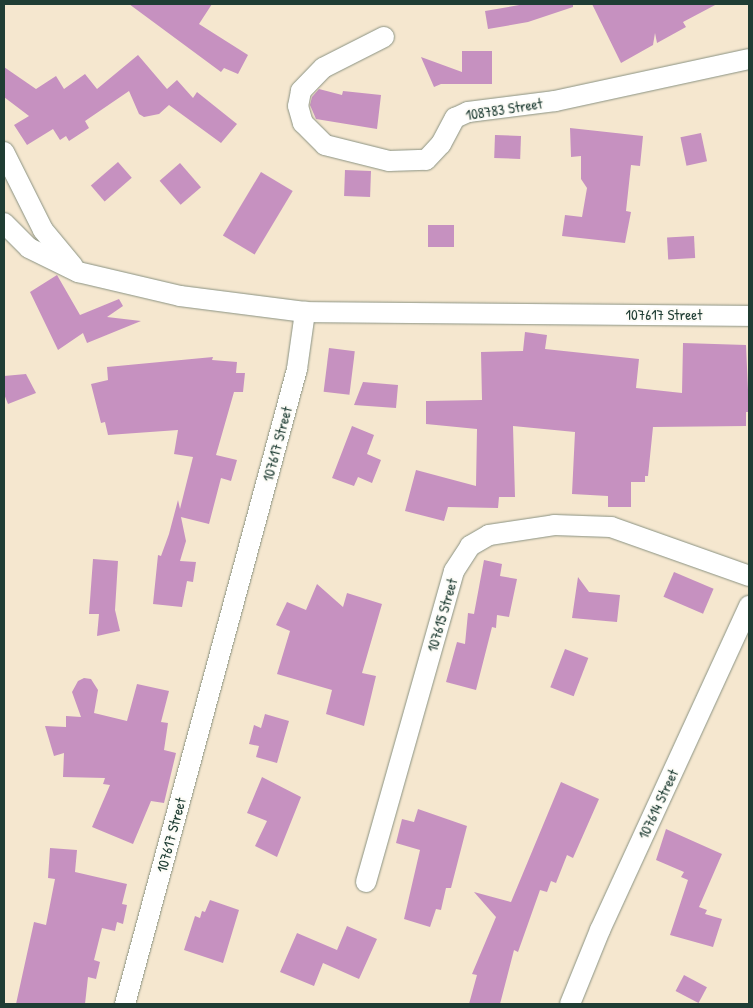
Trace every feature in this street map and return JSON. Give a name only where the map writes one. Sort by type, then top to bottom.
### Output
[{"type":"street","name":"108783 Street","points":[[384,37],[324,68],[301,91],[298,106],[303,123],[325,145],[389,161],[426,160],[441,144],[455,118],[468,112],[555,101],[749,59]]},
{"type":"street","points":[[4,152],[43,230],[78,272]]},
{"type":"street","points":[[4,223],[29,248],[78,272],[180,296],[305,312]]},
{"type":"street","name":"107617 Street","points":[[125,1004],[297,369],[305,312],[749,316]]},
{"type":"street","name":"107615 Street","points":[[366,882],[454,571],[470,546],[489,535],[554,525],[612,527],[749,576]]},
{"type":"street","name":"107614 Street","points":[[570,1004],[600,930],[749,606]]},
{"type":"building","points":[[129,4],[212,4],[199,24],[248,55],[238,74],[224,68],[221,72]]},
{"type":"building","points":[[525,4],[573,4],[573,7],[528,22],[488,29],[485,11]]},
{"type":"building","points":[[592,4],[717,4],[683,22],[686,27],[657,43],[655,33],[653,45],[621,63]]},
{"type":"building","points":[[462,51],[492,51],[492,84],[441,84],[434,87],[421,57],[462,72]]},
{"type":"building","points":[[138,55],[167,89],[177,80],[193,98],[197,92],[237,124],[221,143],[169,105],[159,114],[144,117],[139,114],[129,91],[85,121],[89,128],[69,141],[66,136],[60,140],[53,129],[27,145],[14,125],[29,116],[4,97],[4,67],[36,89],[56,76],[64,89],[85,74],[97,89]]},
{"type":"building","points":[[319,89],[342,95],[343,91],[381,95],[377,129],[316,119],[310,105],[312,97]]},
{"type":"building","points":[[570,128],[643,136],[640,166],[631,165],[626,211],[631,212],[625,243],[562,236],[565,215],[582,217],[587,188],[581,179],[581,156],[571,157]]},
{"type":"building","points":[[701,133],[707,161],[686,166],[680,137]]},
{"type":"building","points":[[495,135],[521,136],[520,159],[494,158]]},
{"type":"building","points":[[118,162],[132,178],[105,201],[91,186]]},
{"type":"building","points":[[180,163],[201,187],[181,205],[160,181]]},
{"type":"building","points":[[345,170],[371,171],[370,197],[344,196]]},
{"type":"building","points":[[261,172],[293,191],[255,254],[223,235]]},
{"type":"building","points":[[428,225],[454,225],[454,247],[428,247]]},
{"type":"building","points":[[694,236],[695,258],[668,259],[667,237]]},
{"type":"building","points":[[57,275],[80,315],[119,299],[123,306],[107,317],[141,321],[87,343],[83,333],[58,350],[30,292]]},
{"type":"building","points":[[525,332],[547,335],[545,349],[639,359],[636,388],[682,393],[683,343],[746,345],[749,412],[746,412],[746,426],[653,427],[648,476],[645,476],[645,482],[631,482],[631,507],[608,507],[608,496],[572,494],[575,432],[513,426],[515,497],[499,497],[498,508],[448,507],[444,521],[405,511],[416,470],[476,486],[477,429],[426,424],[426,401],[482,400],[481,352],[523,351]]},
{"type":"building","points":[[329,348],[355,351],[349,395],[324,392]]},
{"type":"building","points":[[213,357],[212,360],[237,362],[236,373],[245,373],[243,392],[234,392],[216,455],[237,460],[231,481],[221,478],[209,524],[181,517],[186,541],[180,561],[196,562],[193,582],[187,581],[182,607],[153,604],[158,555],[161,556],[169,534],[178,500],[180,509],[193,457],[174,454],[178,430],[108,435],[105,422],[101,423],[91,384],[108,380],[107,367]]},
{"type":"building","points":[[26,374],[36,393],[8,404],[4,394],[4,376]]},
{"type":"building","points":[[363,382],[398,385],[396,408],[354,405]]},
{"type":"building","points":[[352,426],[374,435],[367,454],[381,460],[372,483],[358,477],[354,486],[332,478]]},
{"type":"building","points":[[93,559],[118,561],[115,610],[120,631],[97,636],[99,614],[89,614]]},
{"type":"building","points":[[484,560],[502,564],[500,576],[517,579],[509,617],[497,615],[496,628],[492,627],[476,690],[446,682],[457,642],[465,644],[468,613],[474,614]]},
{"type":"building","points":[[674,572],[714,589],[703,614],[663,597]]},
{"type":"building","points":[[578,577],[589,592],[620,595],[617,622],[572,618]]},
{"type":"building","points":[[317,584],[343,607],[347,593],[382,604],[362,673],[376,676],[364,726],[326,714],[332,690],[277,674],[290,631],[276,625],[287,602],[306,610]]},
{"type":"building","points":[[565,649],[588,658],[574,696],[550,687]]},
{"type":"building","points":[[84,678],[91,679],[98,690],[94,713],[127,721],[137,684],[169,691],[161,722],[168,723],[164,750],[176,753],[164,803],[151,801],[133,844],[92,827],[110,785],[103,784],[105,778],[63,777],[64,753],[54,756],[45,726],[66,727],[66,716],[81,717],[72,692],[78,681]]},
{"type":"building","points":[[265,714],[289,721],[277,763],[256,757],[259,746],[249,744],[254,725],[261,728]]},
{"type":"building","points":[[262,777],[301,797],[277,857],[255,846],[267,821],[247,813]]},
{"type":"building","points":[[561,782],[599,799],[573,858],[567,855],[556,883],[551,881],[547,892],[540,890],[518,952],[514,950],[500,1004],[469,1004],[477,975],[472,974],[496,917],[474,892],[511,902]]},
{"type":"building","points":[[418,809],[467,826],[451,888],[446,888],[441,910],[436,909],[430,927],[404,919],[420,850],[396,843],[402,819],[414,822]]},
{"type":"building","points":[[666,829],[722,854],[699,907],[707,910],[705,914],[722,919],[713,947],[670,935],[688,880],[681,877],[684,872],[656,860]]},
{"type":"building","points":[[50,848],[77,850],[75,872],[127,884],[122,904],[127,905],[123,924],[117,922],[115,931],[102,928],[94,960],[100,962],[96,979],[88,977],[85,1004],[16,1004],[34,922],[46,925],[55,879],[48,878]]},
{"type":"building","points":[[210,900],[239,910],[223,963],[184,950],[195,916],[200,918],[202,911],[205,912]]},
{"type":"building","points":[[347,926],[377,939],[359,979],[323,963],[314,986],[280,972],[297,933],[337,950]]},
{"type":"building","points":[[684,975],[707,987],[699,1003],[676,991]]}]
